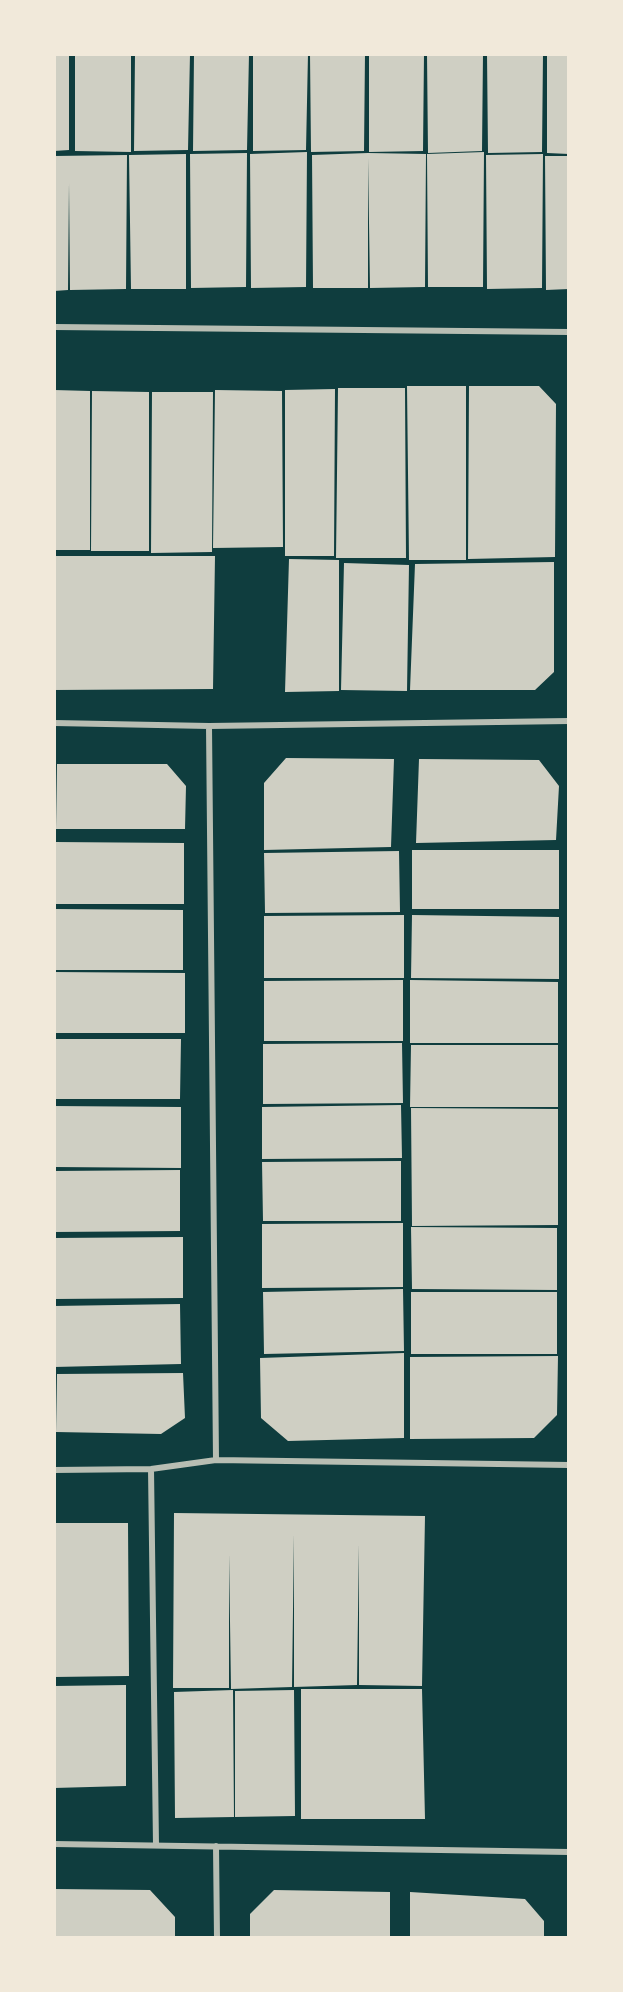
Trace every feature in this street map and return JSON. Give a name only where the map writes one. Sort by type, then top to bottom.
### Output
[{"type":"street","points":[[54,327],[569,332]]},
{"type":"street","points":[[54,723],[209,726],[569,721]]},
{"type":"street","points":[[209,726],[216,1460]]},
{"type":"street","points":[[54,1470],[151,1469],[216,1460],[569,1465]]},
{"type":"street","points":[[151,1469],[156,1845]]},
{"type":"street","points":[[54,1844],[569,1852]]},
{"type":"street","points":[[216,1846],[217,1938]]},
{"type":"building","points":[[54,54],[69,54],[69,150],[54,151]]},
{"type":"building","points":[[75,54],[131,54],[131,152],[75,151]]},
{"type":"building","points":[[135,54],[190,54],[188,150],[134,151]]},
{"type":"building","points":[[194,54],[249,54],[247,150],[193,151]]},
{"type":"building","points":[[253,54],[308,54],[306,150],[253,151]]},
{"type":"building","points":[[310,54],[365,54],[364,151],[311,152]]},
{"type":"building","points":[[369,54],[424,54],[423,151],[369,152]]},
{"type":"building","points":[[427,54],[483,54],[482,151],[428,153]]},
{"type":"building","points":[[487,54],[543,54],[542,152],[488,153]]},
{"type":"building","points":[[547,54],[569,54],[569,154],[547,153]]},
{"type":"building","points":[[307,152],[306,287],[251,288],[250,154]]},
{"type":"building","points":[[484,152],[483,287],[428,287],[427,154]]},
{"type":"building","points":[[247,153],[246,287],[191,288],[190,154]]},
{"type":"building","points":[[186,154],[186,289],[131,289],[129,155]]},
{"type":"building","points":[[426,154],[425,287],[370,288],[368,158],[368,288],[313,288],[312,155]]},
{"type":"building","points":[[543,154],[542,288],[487,289],[486,155]]},
{"type":"building","points":[[127,155],[126,289],[70,290],[69,183],[68,290],[54,291],[54,156]]},
{"type":"building","points":[[545,156],[569,156],[569,289],[546,290]]},
{"type":"building","points":[[407,386],[466,386],[466,560],[409,560]]},
{"type":"building","points":[[469,386],[539,386],[556,404],[555,557],[468,559]]},
{"type":"building","points":[[338,388],[405,388],[406,558],[336,558]]},
{"type":"building","points":[[335,389],[334,556],[285,556],[285,390]]},
{"type":"building","points":[[54,390],[90,391],[90,550],[54,550]]},
{"type":"building","points":[[215,390],[282,391],[283,547],[213,548]]},
{"type":"building","points":[[92,391],[149,392],[149,551],[91,551]]},
{"type":"building","points":[[152,392],[213,392],[212,552],[151,553]]},
{"type":"building","points":[[54,556],[215,556],[213,689],[54,690]]},
{"type":"building","points":[[289,559],[339,560],[339,691],[285,692]]},
{"type":"building","points":[[554,562],[554,672],[535,690],[410,690],[415,564]]},
{"type":"building","points":[[344,563],[409,565],[407,691],[341,690]]},
{"type":"building","points":[[286,758],[394,759],[391,847],[264,850],[264,783]]},
{"type":"building","points":[[419,759],[539,760],[559,786],[556,840],[416,843]]},
{"type":"building","points":[[57,764],[167,764],[186,786],[185,829],[56,829]]},
{"type":"building","points":[[54,842],[184,843],[184,904],[54,904]]},
{"type":"building","points":[[412,850],[559,850],[559,909],[412,909]]},
{"type":"building","points":[[399,851],[400,912],[265,913],[264,853]]},
{"type":"building","points":[[54,909],[183,910],[183,970],[54,970]]},
{"type":"building","points":[[404,915],[404,978],[264,978],[264,916]]},
{"type":"building","points":[[412,915],[559,917],[559,979],[411,978]]},
{"type":"building","points":[[54,972],[185,973],[185,1033],[54,1033]]},
{"type":"building","points":[[403,980],[403,1041],[264,1041],[264,981]]},
{"type":"building","points":[[410,980],[558,982],[558,1043],[410,1043]]},
{"type":"building","points":[[54,1039],[181,1039],[180,1099],[54,1099]]},
{"type":"building","points":[[402,1043],[403,1103],[263,1104],[263,1044]]},
{"type":"building","points":[[411,1045],[558,1045],[558,1107],[410,1107]]},
{"type":"building","points":[[401,1105],[402,1158],[262,1159],[262,1107]]},
{"type":"building","points":[[54,1106],[181,1107],[181,1168],[54,1167]]},
{"type":"building","points":[[411,1108],[558,1109],[558,1225],[412,1226]]},
{"type":"building","points":[[401,1161],[401,1221],[263,1221],[262,1162]]},
{"type":"building","points":[[180,1170],[180,1231],[54,1232],[54,1171]]},
{"type":"building","points":[[403,1223],[403,1287],[262,1288],[262,1224]]},
{"type":"building","points":[[411,1227],[557,1228],[557,1290],[412,1289]]},
{"type":"building","points":[[183,1237],[183,1298],[54,1299],[54,1238]]},
{"type":"building","points":[[403,1289],[404,1351],[264,1354],[263,1292]]},
{"type":"building","points":[[411,1292],[557,1292],[557,1354],[411,1354]]},
{"type":"building","points":[[180,1304],[181,1364],[54,1367],[54,1306]]},
{"type":"building","points":[[404,1353],[404,1438],[288,1441],[261,1418],[260,1358]]},
{"type":"building","points":[[558,1356],[557,1415],[534,1438],[410,1439],[410,1357]]},
{"type":"building","points":[[183,1373],[185,1418],[161,1434],[56,1432],[57,1374]]},
{"type":"building","points":[[174,1513],[425,1516],[422,1686],[359,1685],[359,1544],[357,1685],[294,1687],[294,1534],[292,1687],[231,1689],[229,1554],[229,1688],[173,1688]]},
{"type":"building","points":[[54,1523],[128,1523],[129,1676],[54,1677]]},
{"type":"building","points":[[126,1685],[126,1786],[54,1788],[54,1686]]},
{"type":"building","points":[[301,1689],[422,1689],[425,1819],[301,1819]]},
{"type":"building","points":[[233,1690],[234,1817],[175,1818],[174,1692]]},
{"type":"building","points":[[294,1690],[295,1816],[235,1817],[235,1691]]},
{"type":"building","points":[[54,1889],[150,1890],[175,1917],[175,1938],[54,1938]]},
{"type":"building","points":[[274,1890],[390,1892],[390,1938],[250,1938],[250,1914]]},
{"type":"building","points":[[410,1892],[525,1899],[544,1921],[544,1938],[410,1938]]}]
